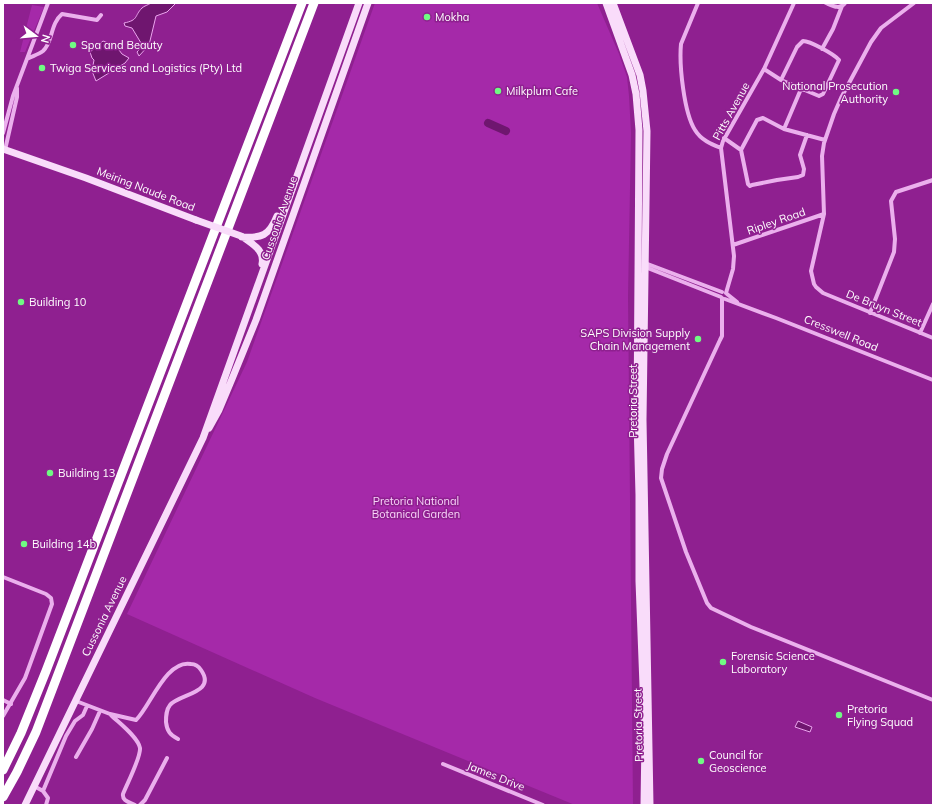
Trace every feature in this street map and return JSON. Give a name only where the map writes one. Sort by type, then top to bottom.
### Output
[{"type":"highway","points":[[3,770],[21,733],[43,678],[300,3]]},
{"type":"highway","points":[[3,797],[36,732],[314,3]]},
{"type":"highway","points":[[218,252],[235,217],[320,3]]},
{"type":"main road","name":"Cussonia Avenue","points":[[203,437],[359,3]]},
{"type":"main road","name":"Cussonia Avenue","points":[[25,805],[232,380],[256,320],[368,3]]},
{"type":"main road","name":"Pretoria Street","points":[[606,3],[626,56],[636,94],[639,130],[637,420],[639,581],[644,738],[644,805]]},
{"type":"main road","name":"Pretoria Street","points":[[613,3],[640,75],[647,131],[643,420],[650,805]]},
{"type":"main road","name":"Meiring Naude Road","points":[[4,150],[94,181],[241,236],[279,253]]},
{"type":"main road","points":[[241,236],[258,237],[269,231],[274,223],[286,194],[293,187]]},
{"type":"main road","points":[[241,236],[258,249],[262,255],[263,260],[258,281]]},
{"type":"street","points":[[3,133],[13,96],[48,3]]},
{"type":"street","points":[[698,3],[681,44],[680,52],[684,94],[695,130],[706,142],[720,148]]},
{"type":"street","name":"Pitts Avenue","points":[[724,295],[734,262],[720,148],[724,138],[764,69],[794,3]]},
{"type":"street","points":[[826,3],[836,7],[844,5]]},
{"type":"street","points":[[824,214],[822,156],[825,140],[834,114],[873,39],[882,28],[914,3]]},
{"type":"street","points":[[822,49],[844,5]]},
{"type":"street","points":[[29,58],[44,51],[55,23],[62,14],[97,20],[101,15]]},
{"type":"street","points":[[764,69],[782,80],[820,96],[839,62],[838,59],[807,41],[800,42],[782,80]]},
{"type":"street","points":[[4,150],[17,88]]},
{"type":"street","points":[[784,129],[801,89]]},
{"type":"street","points":[[807,135],[800,155],[804,173],[798,177],[750,186],[748,184],[741,150],[760,118],[763,118],[784,129],[807,135],[825,140]]},
{"type":"street","points":[[724,138],[741,150]]},
{"type":"street","points":[[870,313],[894,252],[895,240],[891,205],[892,198],[896,192],[933,180]]},
{"type":"street","name":"Ripley Road","points":[[733,245],[824,214]]},
{"type":"street","name":"De Bruyn Street","points":[[824,214],[811,271],[816,287],[828,296],[933,338]]},
{"type":"street","name":"Cresswell Road","points":[[637,262],[724,295],[727,300],[741,304],[933,380]]},
{"type":"street","points":[[724,295],[722,336],[667,454],[662,469],[661,478],[686,552],[708,603],[712,608],[751,627],[933,700]]},
{"type":"street","points":[[920,332],[933,304]]},
{"type":"street","points":[[3,577],[45,593],[50,597],[52,604],[25,678],[3,716]]},
{"type":"street","points":[[76,701],[100,711],[136,720],[168,675],[181,665],[188,663],[194,664],[200,668],[203,674],[205,681],[203,686],[193,693],[175,701],[170,705],[167,711],[167,729],[178,739]]},
{"type":"street","points":[[3,700],[10,704]]},
{"type":"street","points":[[43,791],[66,736],[75,721],[83,715],[87,706]]},
{"type":"street","points":[[76,757],[92,729],[100,711]]},
{"type":"street","points":[[110,714],[137,740],[140,747],[140,755],[122,797],[124,800],[135,805]]},
{"type":"street","points":[[140,805],[145,800],[167,758]]},
{"type":"street","name":"James Drive","points":[[442,764],[532,803],[543,805]]},
{"type":"street","points":[[34,786],[43,791],[48,799],[46,805]]},
{"type":"green space","name":"Pretoria National Botanical Garden","points":[[375,3],[597,3],[619,54],[627,77],[631,133],[628,297],[633,805],[575,805],[315,698],[127,614],[247,362]]},
{"type":"green space","points":[[32,5],[44,7],[25,52],[20,52]]},
{"type":"shaded area","points":[[151,3],[176,3],[167,12],[156,16],[149,45],[139,56],[137,52],[141,48],[141,43],[132,28],[125,26],[124,23],[132,21],[142,8]]},
{"type":"shaded area","points":[[103,41],[116,46],[122,54],[129,58],[125,63],[96,81],[92,71],[94,60],[90,52]]},
{"type":"shaded area","points":[[798,721],[812,727],[810,732],[795,727]]},
{"type":"waterway","points":[[488,123],[506,131]]},
{"type":"place","name":"Mokha","points":[[427,17]]},
{"type":"place","name":"Spa and Beauty","points":[[73,45]]},
{"type":"place","name":"Twiga Services and Logistics (Pty) Ltd","points":[[42,68]]},
{"type":"place","name":"Milkplum Cafe","points":[[498,91]]},
{"type":"place","name":"National Prosecution Authority","points":[[896,92]]},
{"type":"place","name":"Building 10","points":[[21,302]]},
{"type":"place","name":"SAPS Division Supply Chain Management","points":[[698,339]]},
{"type":"place","name":"Building 13","points":[[50,473]]},
{"type":"place","name":"Building 14b","points":[[24,544]]},
{"type":"place","name":"Forensic Science Laboratory","points":[[723,662]]},
{"type":"place","name":"Pretoria Flying Squad","points":[[839,715]]},
{"type":"place","name":"Council for Geoscience","points":[[701,761]]}]
